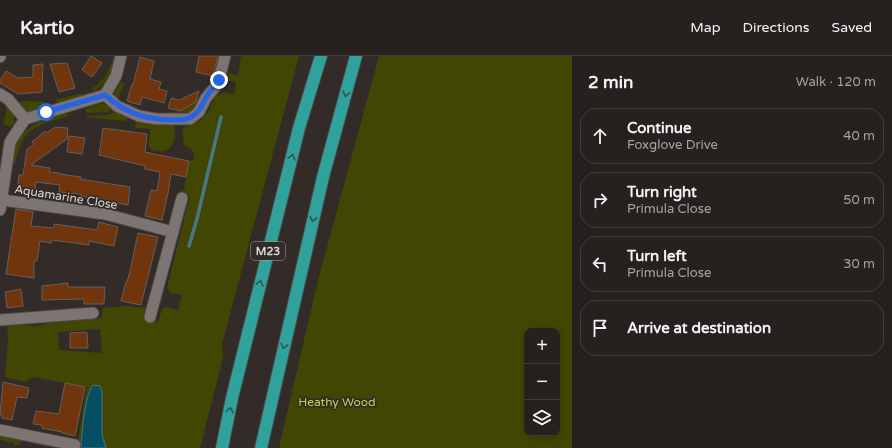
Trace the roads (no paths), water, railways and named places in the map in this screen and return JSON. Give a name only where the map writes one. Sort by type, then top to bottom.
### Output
[{"type":"highway","name":"M23","points":[[222,448],[232,398],[299,128],[320,56]]},
{"type":"highway","points":[[261,448],[323,177],[356,56]]},
{"type":"street","points":[[1,205],[2,182],[10,142],[25,118],[105,95],[116,76],[121,56]]},
{"type":"street","points":[[105,95],[117,106],[140,116],[157,119],[190,119],[199,112],[206,98],[216,86],[225,56]]},
{"type":"street","points":[[0,94],[8,99],[25,118]]},
{"type":"street","points":[[150,317],[182,198]]},
{"type":"street","name":"Aquamarine Close","points":[[1,205],[106,214],[173,232]]},
{"type":"street","points":[[0,320],[93,313]]},
{"type":"street","points":[[0,430],[75,445]]},
{"type":"water","points":[[93,385],[100,386],[102,392],[102,435],[106,448],[81,448],[87,398]]},
{"type":"waterway","points":[[189,246],[197,219],[221,117]]},
{"type":"park label","name":"Heathy Wood","points":[[337,402]]}]
